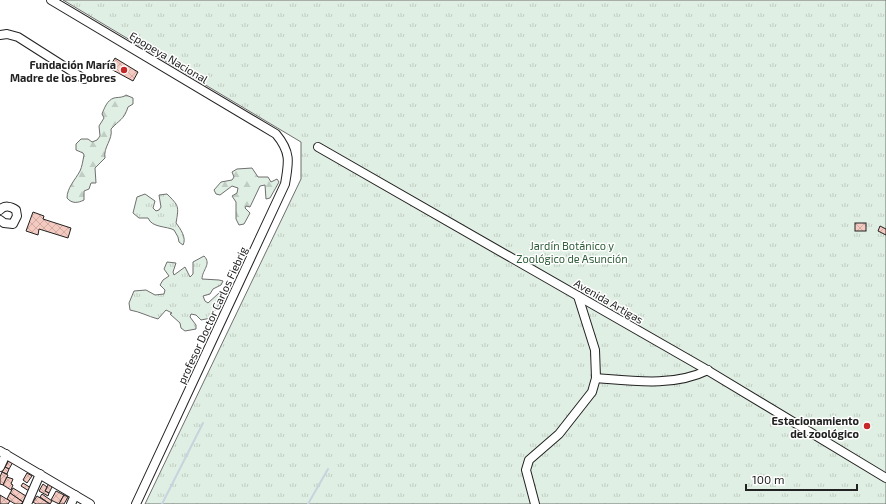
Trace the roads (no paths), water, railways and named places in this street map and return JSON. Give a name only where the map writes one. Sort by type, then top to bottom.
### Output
[{"type":"street","name":"Epopeya Nacional","points":[[51,0],[276,134]]},
{"type":"street","points":[[0,35],[7,34],[18,37],[84,79]]},
{"type":"street","name":"profesor Doctor Carlos Fiebrig","points":[[136,504],[285,184],[289,156],[285,144],[276,134]]},
{"type":"street","name":"Avenida Artigas","points":[[318,147],[708,370],[886,478]]},
{"type":"street","points":[[0,210],[6,207],[13,208],[16,210],[17,216],[13,224],[4,223],[0,220]]},
{"type":"street","points":[[535,504],[526,470],[529,460],[559,434],[588,397],[596,378],[595,350],[578,296]]},
{"type":"street","points":[[596,378],[644,382],[697,376],[708,370]]},
{"type":"street","points":[[0,467],[3,452],[90,504]]},
{"type":"street","points":[[27,504],[40,474]]},
{"type":"street","points":[[71,504],[75,495]]},
{"type":"waterway","points":[[162,504],[203,423]]},
{"type":"waterway","points":[[308,504],[328,469]]},
{"type":"place","name":"Fundación María Madre de los Pobres","points":[[124,70]]},
{"type":"place","name":"Estacionamiento del zoológico","points":[[867,426]]},
{"type":"park label","name":"Jardín Botánico y Zoológico de Asunción","points":[[572,251]]}]
